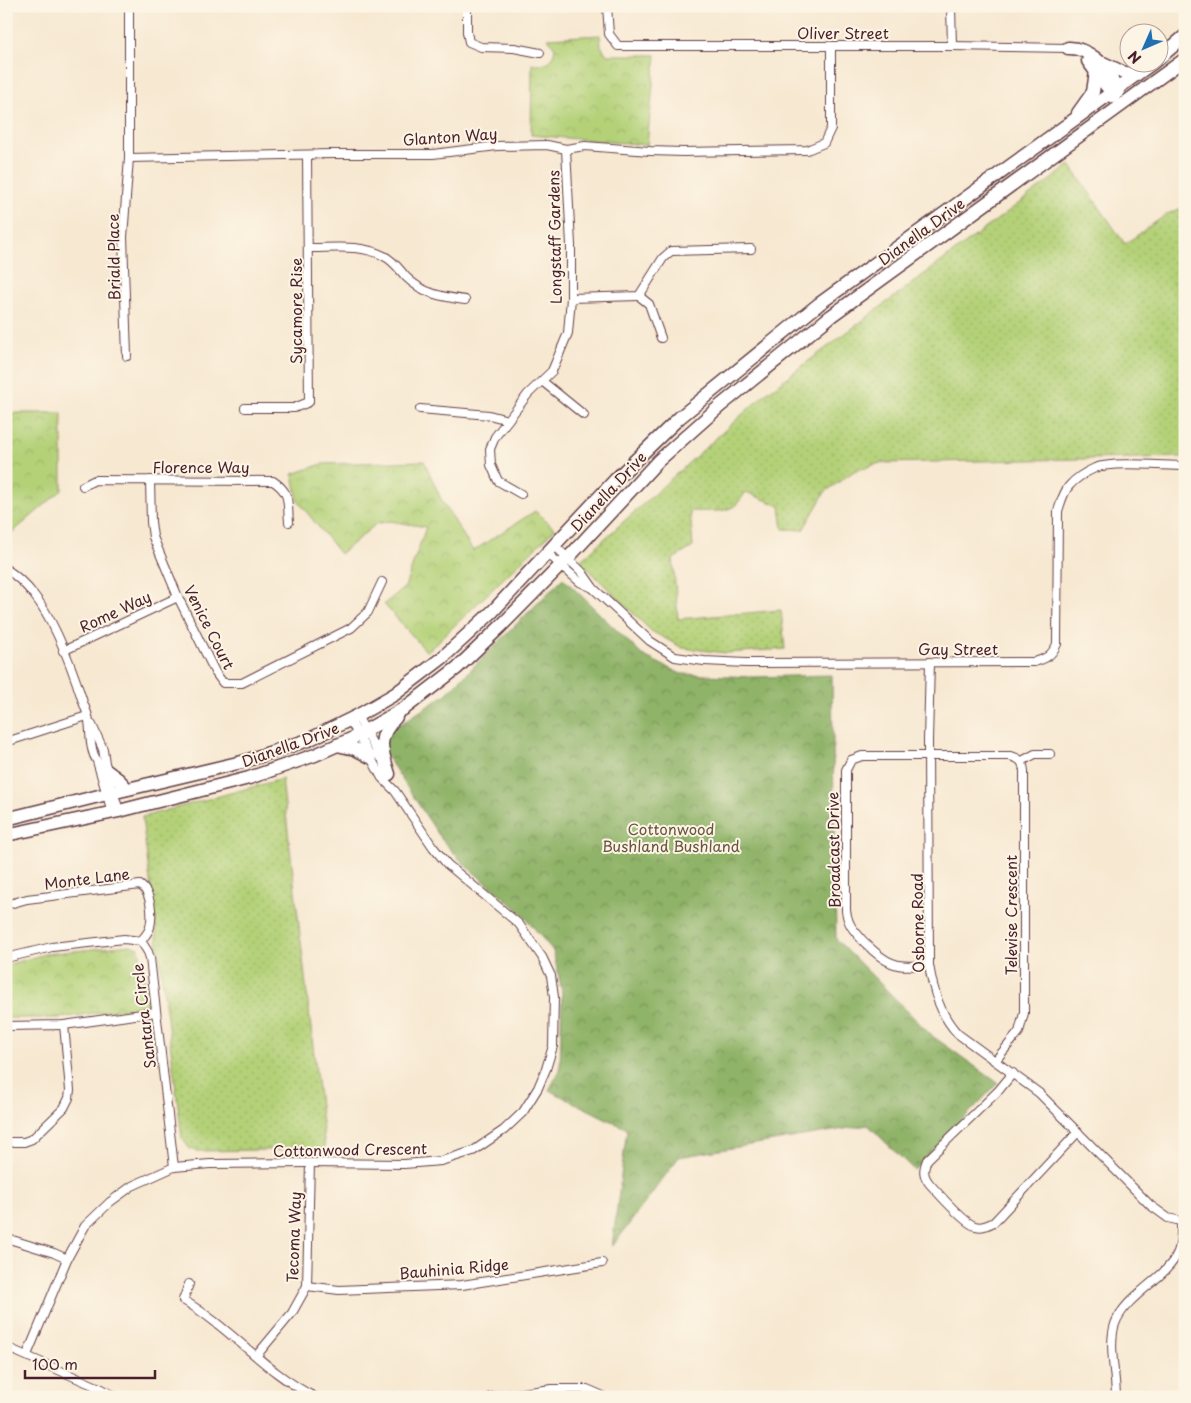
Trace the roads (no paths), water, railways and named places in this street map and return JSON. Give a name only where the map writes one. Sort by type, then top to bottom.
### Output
[{"type":"main road","points":[[1168,50],[1185,36]]},
{"type":"main road","points":[[1068,48],[1074,54],[1097,66],[1136,75]]},
{"type":"main road","name":"Dianella Drive","points":[[6,835],[116,811],[249,778],[315,755],[362,733],[405,708],[457,668],[500,627],[564,562],[658,461],[720,406],[831,316],[1185,59]]},
{"type":"main road","points":[[1097,66],[1107,88],[1114,92],[1147,88]]},
{"type":"main road","points":[[1070,124],[1091,96],[1097,66]]},
{"type":"main road","name":"Dianella Drive","points":[[6,819],[242,762],[308,740],[353,718],[395,694],[442,658],[493,611],[550,548],[645,449],[679,418],[819,304],[1140,72]]},
{"type":"main road","points":[[1097,124],[1113,104],[1114,92]]},
{"type":"main road","points":[[389,774],[381,749],[381,740],[384,731],[405,708]]},
{"type":"main road","points":[[336,745],[355,749],[370,757]]},
{"type":"main road","points":[[107,771],[127,789]]},
{"type":"street","points":[[129,6],[129,158]]},
{"type":"street","points":[[467,6],[466,32],[469,42],[480,47],[514,48],[540,53]]},
{"type":"street","name":"Oliver Street","points":[[607,6],[609,34],[618,46],[1068,48]]},
{"type":"street","points":[[951,6],[952,46]]},
{"type":"street","name":"Glanton Way","points":[[129,158],[433,154],[497,146],[547,145],[566,149],[585,146],[674,152],[807,150],[824,143],[831,128],[831,46]]},
{"type":"street","name":"Longstaff Gardens","points":[[521,494],[498,481],[491,465],[490,449],[495,437],[528,394],[552,371],[568,333],[572,245],[566,149]]},
{"type":"street","name":"Sycamore Rise","points":[[245,408],[294,408],[309,402],[307,155]]},
{"type":"street","name":"Briald Place","points":[[128,356],[123,237],[129,158]]},
{"type":"street","points":[[309,248],[347,248],[377,252],[396,264],[406,276],[427,292],[442,297],[466,300]]},
{"type":"street","points":[[639,296],[663,258],[671,251],[751,248]]},
{"type":"street","points":[[571,298],[639,296],[649,304],[661,338]]},
{"type":"street","points":[[542,380],[584,415]]},
{"type":"street","points":[[420,409],[489,415],[508,420]]},
{"type":"street","name":"Gay Street","points":[[550,548],[564,562],[582,572],[594,589],[650,641],[675,656],[704,661],[746,663],[1034,662],[1044,659],[1053,653],[1057,644],[1058,511],[1062,496],[1069,486],[1079,477],[1095,468],[1112,465],[1185,466]]},
{"type":"street","name":"Florence Way","points":[[83,486],[95,480],[273,481],[287,493],[289,522]]},
{"type":"street","name":"Venice Court","points":[[150,480],[153,538],[178,597],[215,672],[223,683],[242,683],[351,628],[368,612],[382,582]]},
{"type":"street","points":[[6,580],[9,571],[26,585],[44,609],[64,650],[88,719],[93,755],[116,811]]},
{"type":"street","name":"Rome Way","points":[[64,650],[178,597]]},
{"type":"street","name":"Osborne Road","points":[[930,662],[929,965],[937,999],[950,1026],[958,1034],[1039,1093],[1150,1205],[1168,1218],[1183,1222]]},
{"type":"street","name":"Cottonwood Crescent","points":[[353,718],[389,774],[395,791]]},
{"type":"street","points":[[6,742],[88,719]]},
{"type":"street","points":[[88,719],[92,723],[102,744],[110,793]]},
{"type":"street","name":"Cottonwood Crescent","points":[[27,1355],[67,1259],[85,1226],[110,1202],[132,1186],[174,1167],[210,1164],[404,1164],[441,1161],[473,1150],[504,1130],[523,1112],[538,1088],[546,1069],[552,1046],[554,997],[551,976],[537,949],[519,924],[447,864],[433,847],[395,791],[382,778],[370,757],[362,733]]},
{"type":"street","points":[[929,756],[1010,756],[1022,761],[1035,754],[1050,754]]},
{"type":"street","name":"Broadcast Drive","points":[[929,756],[862,756],[851,760],[846,770],[846,911],[848,920],[852,928],[881,958],[888,962],[906,966],[929,965]]},
{"type":"street","name":"Televise Crescent","points":[[995,1061],[1019,1032],[1024,1013],[1024,770],[1022,761]]},
{"type":"street","name":"Monte Lane","points":[[6,904],[140,885],[148,893],[151,917],[148,932],[141,941]]},
{"type":"street","name":"Santara Circle","points":[[6,958],[52,947],[124,940],[141,941],[150,958],[174,1167]]},
{"type":"street","points":[[6,1026],[64,1025],[156,1012]]},
{"type":"street","points":[[6,1142],[24,1142],[32,1139],[64,1108],[67,1102],[70,1090],[64,1025]]},
{"type":"street","points":[[1013,1073],[999,1090],[927,1160],[923,1169],[924,1177],[964,1219],[974,1226],[985,1226],[994,1222],[1078,1132]]},
{"type":"street","name":"Tecoma Way","points":[[257,1355],[292,1313],[307,1286],[310,1163]]},
{"type":"street","points":[[1116,1397],[1112,1339],[1115,1324],[1123,1308],[1170,1264],[1177,1254],[1183,1222]]},
{"type":"street","points":[[6,1238],[67,1259]]},
{"type":"street","name":"Bauhinia Ridge","points":[[307,1286],[339,1290],[462,1285],[602,1264]]},
{"type":"street","points":[[189,1284],[183,1300],[203,1312],[296,1388],[315,1397]]},
{"type":"street","points":[[6,1347],[116,1397]]},
{"type":"street","points":[[490,1397],[552,1389],[587,1389],[602,1396]]},
{"type":"park label","name":"Cottonwood Bushland Bushland","points":[[671,836]]}]
